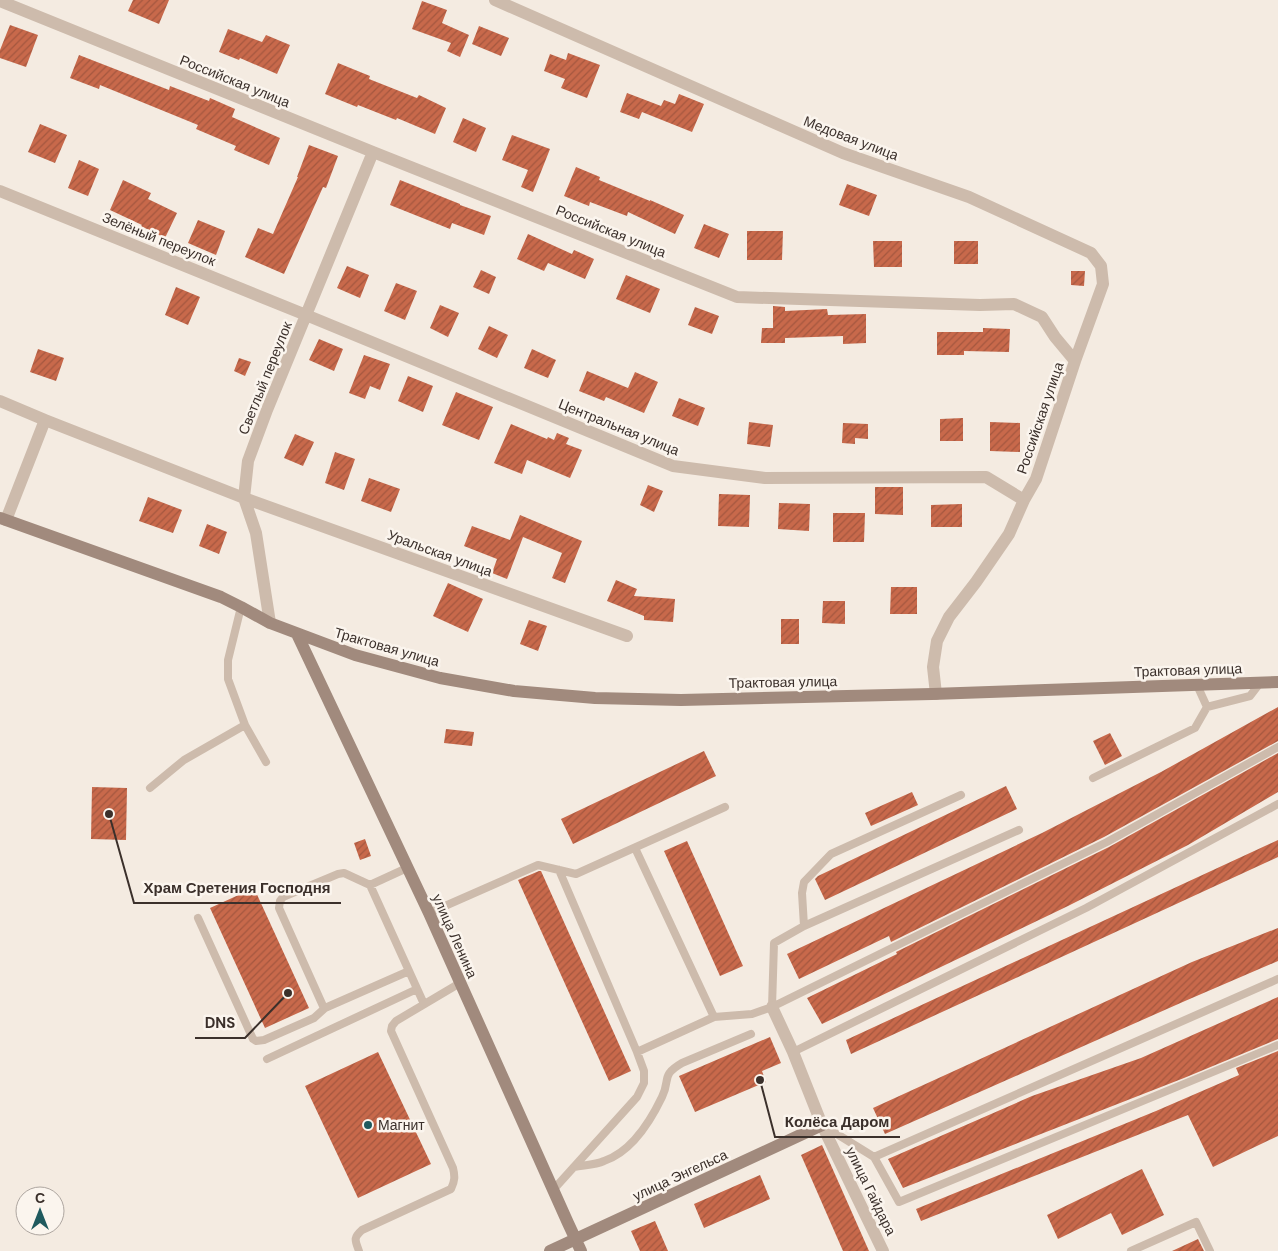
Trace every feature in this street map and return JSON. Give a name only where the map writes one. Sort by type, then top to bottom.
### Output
[{"type":"street","name":"Медовая улица","points":[[495,0],[843,154],[969,197],[1091,254],[1101,266],[1103,284],[1075,361]]},
{"type":"street","name":"Российская улица","points":[[0,2],[738,297],[980,305],[1014,304],[1042,317],[1055,337],[1075,361],[1036,479],[1024,500],[1009,534],[949,617],[937,641],[932,667],[936,694]]},
{"type":"street","name":"Светлый переулок","points":[[270,623],[256,533],[244,498],[248,461],[267,410],[373,152]]},
{"type":"street","name":"Зелёный переулок","points":[[0,191],[306,315]]},
{"type":"street","name":"Центральная улица","points":[[306,315],[673,466],[765,478],[986,477],[1024,500]]},
{"type":"street","points":[[0,401],[45,420],[3,519]]},
{"type":"street","name":"Уральская улица","points":[[45,420],[244,498],[627,636]]},
{"type":"street","name":"Трактовая улица","points":[[3,519],[221,597],[270,623],[355,655],[440,678],[514,690],[594,698],[681,700],[936,694],[1278,682]]},
{"type":"street","name":"улица Ленина","points":[[297,634],[429,914],[579,1245]]},
{"type":"street","name":"улица Гайдара","points":[[772,1007],[793,1052],[822,1125],[883,1251]]},
{"type":"street","name":"улица Энгельса","points":[[550,1251],[579,1245],[822,1125]]},
{"type":"lane","points":[[241,607],[228,660],[228,679],[245,725],[266,762]]},
{"type":"lane","points":[[1093,778],[1195,728],[1207,707],[1250,696],[1260,683]]},
{"type":"lane","points":[[1198,685],[1207,707]]},
{"type":"lane","points":[[150,788],[184,760],[245,725]]},
{"type":"lane","points":[[638,1052],[714,1017],[752,1014],[772,1007],[1107,842],[1278,747]]},
{"type":"lane","points":[[804,926],[802,893],[804,882],[831,854],[961,796]]},
{"type":"lane","points":[[793,1052],[1086,908],[1278,804]]},
{"type":"lane","points":[[429,914],[538,865],[576,874],[725,807]]},
{"type":"lane","points":[[772,1007],[774,943],[804,926],[1020,830]]},
{"type":"lane","points":[[635,848],[714,1017]]},
{"type":"lane","points":[[370,885],[407,868]]},
{"type":"lane","points":[[554,1189],[637,1097],[644,1083],[644,1071],[638,1052],[560,870]]},
{"type":"lane","points":[[325,1008],[279,908],[283,897],[338,874],[344,874],[370,885],[424,1004]]},
{"type":"lane","points":[[198,918],[253,1039],[256,1041],[264,1040],[314,1018],[325,1008],[409,971]]},
{"type":"lane","points":[[874,1157],[1278,979]]},
{"type":"lane","points":[[360,1251],[355,1239],[362,1230],[451,1189],[454,1182],[453,1168],[391,1030],[396,1021],[460,983]]},
{"type":"lane","points":[[267,1059],[417,989]]},
{"type":"lane","points":[[574,1167],[603,1162],[619,1154],[634,1141],[663,1096],[667,1077],[672,1068],[751,1034]]},
{"type":"lane","points":[[822,1125],[874,1157],[899,1202],[1278,1045]]},
{"type":"lane","points":[[1131,1251],[1196,1222],[1210,1251]]},
{"type":"building","points":[[133,0],[169,0],[159,24],[128,11]]},
{"type":"building","points":[[422,1],[447,10],[442,23],[469,35],[460,57],[447,51],[451,43],[412,29]]},
{"type":"building","points":[[10,25],[38,35],[26,67],[0,58],[0,50]]},
{"type":"building","points":[[479,26],[509,38],[501,56],[472,44]]},
{"type":"building","points":[[228,29],[262,42],[266,35],[290,45],[277,74],[240,58],[239,60],[219,52]]},
{"type":"building","points":[[568,53],[600,65],[587,98],[561,88],[565,79],[544,71],[550,54],[566,60]]},
{"type":"building","points":[[79,55],[169,90],[170,86],[209,101],[210,98],[235,109],[232,117],[280,138],[269,165],[234,150],[236,146],[196,129],[198,125],[100,85],[99,89],[70,78]]},
{"type":"building","points":[[338,63],[370,76],[369,79],[417,98],[419,95],[446,108],[435,134],[397,118],[396,120],[358,105],[357,107],[325,94]]},
{"type":"building","points":[[627,93],[661,106],[664,100],[675,104],[679,94],[704,104],[692,132],[642,112],[639,119],[620,112]]},
{"type":"building","points":[[463,118],[486,128],[476,152],[453,142]]},
{"type":"building","points":[[40,124],[67,135],[55,163],[28,152]]},
{"type":"building","points":[[512,135],[550,149],[533,192],[521,187],[528,170],[502,160]]},
{"type":"building","points":[[309,145],[338,156],[326,188],[323,187],[284,274],[245,257],[258,228],[273,234],[298,177]]},
{"type":"building","points":[[79,160],[99,169],[88,196],[68,188]]},
{"type":"building","points":[[576,167],[600,177],[599,180],[684,215],[675,234],[628,212],[627,216],[590,202],[589,206],[564,196]]},
{"type":"building","points":[[123,180],[151,193],[148,199],[177,213],[165,238],[110,210]]},
{"type":"building","points":[[400,180],[491,216],[484,235],[452,223],[450,229],[390,205]]},
{"type":"building","points":[[847,184],[877,195],[869,216],[839,205]]},
{"type":"building","points":[[198,220],[225,231],[216,255],[188,243]]},
{"type":"building","points":[[704,224],[729,234],[719,258],[694,248]]},
{"type":"building","points":[[747,231],[783,231],[782,260],[747,260]]},
{"type":"building","points":[[528,234],[572,254],[574,250],[594,259],[585,279],[548,263],[544,271],[517,259]]},
{"type":"building","points":[[873,241],[902,241],[902,267],[874,267]]},
{"type":"building","points":[[954,241],[978,241],[978,264],[954,264]]},
{"type":"building","points":[[347,266],[369,275],[360,298],[337,288]]},
{"type":"building","points":[[481,270],[496,277],[489,294],[473,287]]},
{"type":"building","points":[[1071,271],[1085,271],[1084,286],[1071,285]]},
{"type":"building","points":[[626,275],[660,289],[650,313],[616,299]]},
{"type":"building","points":[[396,283],[417,291],[405,320],[384,311]]},
{"type":"building","points":[[176,287],[200,297],[188,325],[165,315]]},
{"type":"building","points":[[440,305],[459,313],[448,337],[430,328]]},
{"type":"building","points":[[773,306],[785,307],[785,311],[827,309],[828,315],[866,314],[866,343],[843,344],[843,336],[785,338],[785,343],[761,343],[762,328],[773,328]]},
{"type":"building","points":[[695,307],[719,316],[712,334],[688,325]]},
{"type":"building","points":[[489,326],[508,335],[497,358],[478,349]]},
{"type":"building","points":[[983,328],[1010,329],[1009,352],[964,351],[964,355],[937,355],[937,332],[983,332]]},
{"type":"building","points":[[319,339],[343,349],[334,371],[309,360]]},
{"type":"building","points":[[38,349],[64,358],[56,381],[30,372]]},
{"type":"building","points":[[532,349],[556,360],[548,378],[524,368]]},
{"type":"building","points":[[364,355],[390,364],[380,390],[370,386],[365,399],[349,393]]},
{"type":"building","points":[[239,358],[251,362],[245,376],[234,371]]},
{"type":"building","points":[[587,371],[628,388],[635,372],[658,382],[644,413],[606,397],[604,401],[579,391]]},
{"type":"building","points":[[408,376],[433,386],[423,412],[398,401]]},
{"type":"building","points":[[456,392],[493,407],[479,440],[442,425]]},
{"type":"building","points":[[679,398],[705,408],[698,426],[672,416]]},
{"type":"building","points":[[963,418],[963,441],[940,441],[940,419]]},
{"type":"building","points":[[749,422],[773,425],[770,447],[747,444]]},
{"type":"building","points":[[990,422],[1020,423],[1020,452],[990,451]]},
{"type":"building","points":[[843,423],[868,424],[868,439],[855,438],[855,444],[842,443]]},
{"type":"building","points":[[511,424],[547,439],[548,437],[554,440],[557,433],[569,438],[566,444],[582,450],[570,478],[527,460],[522,474],[494,463]]},
{"type":"building","points":[[295,434],[314,442],[303,466],[284,458]]},
{"type":"building","points":[[335,452],[355,459],[344,490],[325,483]]},
{"type":"building","points":[[369,478],[400,489],[391,512],[361,501]]},
{"type":"building","points":[[648,485],[663,491],[654,512],[640,505]]},
{"type":"building","points":[[875,487],[903,487],[903,515],[875,514]]},
{"type":"building","points":[[719,494],[750,495],[749,527],[718,526]]},
{"type":"building","points":[[148,497],[182,510],[173,533],[139,521]]},
{"type":"building","points":[[779,503],[810,504],[809,531],[778,529]]},
{"type":"building","points":[[962,504],[962,527],[931,527],[931,505]]},
{"type":"building","points":[[833,513],[865,513],[864,542],[833,542]]},
{"type":"building","points":[[520,515],[582,541],[565,583],[552,578],[562,553],[523,537],[507,579],[492,573],[497,559],[464,546],[472,526],[510,540]]},
{"type":"building","points":[[207,524],[227,532],[219,554],[199,546]]},
{"type":"building","points":[[616,580],[637,589],[634,596],[675,599],[673,622],[644,620],[644,616],[607,601]]},
{"type":"building","points":[[448,583],[483,599],[468,632],[433,616]]},
{"type":"building","points":[[891,587],[917,587],[917,614],[890,614]]},
{"type":"building","points":[[823,601],[845,601],[845,624],[822,623]]},
{"type":"building","points":[[781,619],[799,619],[799,644],[781,644]]},
{"type":"building","points":[[529,620],[547,626],[538,651],[520,644]]},
{"type":"building","points":[[1278,707],[1278,741],[1104,837],[891,942],[889,936],[799,979],[787,954],[1042,833],[1161,772]]},
{"type":"building","points":[[446,729],[474,732],[472,746],[444,743]]},
{"type":"building","points":[[1110,733],[1122,756],[1105,765],[1093,741]]},
{"type":"building","points":[[704,751],[716,776],[573,844],[561,819]]},
{"type":"building","points":[[1278,753],[1278,792],[1188,845],[1068,906],[822,1024],[807,998],[1109,847]]},
{"type":"building","points":[[1006,786],[1017,809],[825,900],[815,879],[818,876]]},
{"type":"building","points":[[92,787],[127,788],[126,840],[91,839]]},
{"type":"building","points":[[912,792],[918,805],[871,826],[865,813]]},
{"type":"building","points":[[365,839],[371,856],[360,860],[354,843]]},
{"type":"building","points":[[1278,840],[1278,857],[851,1054],[846,1040]]},
{"type":"building","points":[[687,841],[743,966],[720,976],[664,851]]},
{"type":"building","points":[[541,871],[631,1071],[609,1081],[518,880]]},
{"type":"building","points":[[254,888],[309,1008],[265,1028],[210,908]]},
{"type":"building","points":[[1278,928],[1278,961],[885,1134],[873,1108],[1192,962]]},
{"type":"building","points":[[1278,997],[1278,1039],[1184,1078],[903,1188],[888,1159],[1032,1096],[1141,1058]]},
{"type":"building","points":[[770,1037],[781,1063],[762,1071],[766,1082],[695,1112],[679,1076]]},
{"type":"building","points":[[1278,1051],[1278,1136],[1213,1167],[1188,1115],[921,1221],[916,1209],[1239,1075],[1236,1068]]},
{"type":"building","name":"Магнит","points":[[378,1052],[431,1164],[358,1198],[305,1086]]},
{"type":"building","points":[[822,1145],[869,1251],[843,1251],[801,1155]]},
{"type":"building","points":[[1142,1169],[1164,1215],[1122,1235],[1111,1213],[1058,1239],[1047,1215]]},
{"type":"building","points":[[760,1175],[770,1199],[704,1228],[694,1204]]},
{"type":"building","points":[[655,1221],[668,1251],[640,1251],[631,1231]]},
{"type":"building","points":[[1198,1239],[1204,1251],[1172,1251]]},
{"type":"place","name":"Храм Сретения Господня","points":[[109,814]]},
{"type":"place","name":"DNS","points":[[288,993]]},
{"type":"place","name":"Колёса Даром","points":[[760,1080]]},
{"type":"place","name":"Магнит","points":[[368,1125]]}]
